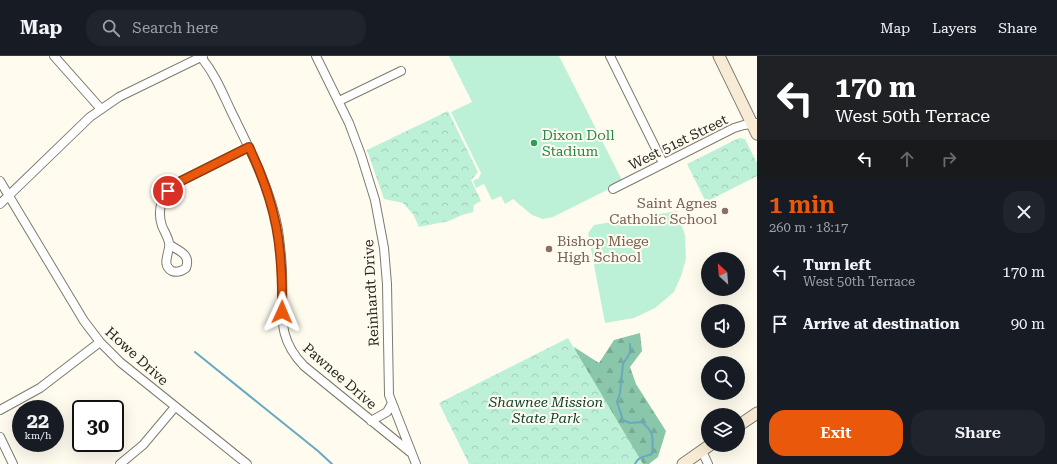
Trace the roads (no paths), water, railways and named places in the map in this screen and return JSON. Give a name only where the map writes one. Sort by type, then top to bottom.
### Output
[{"type":"main road","points":[[719,56],[755,127]]},
{"type":"main road","points":[[745,421],[757,413]]},
{"type":"main road","points":[[683,464],[701,451]]},
{"type":"street","points":[[54,56],[101,109]]},
{"type":"street","points":[[0,204],[85,122],[101,109],[125,94],[201,56]]},
{"type":"street","name":"Pawnee Drive","points":[[201,56],[212,72],[249,147],[268,190],[278,229],[281,251],[283,329],[288,344],[304,366],[410,452]]},
{"type":"street","name":"Reinhardt Drive","points":[[316,56],[339,101],[362,155],[375,200],[384,248],[387,284],[388,395],[416,464]]},
{"type":"street","points":[[610,56],[663,163]]},
{"type":"street","points":[[339,101],[400,71]]},
{"type":"street","name":"West 51st Street","points":[[613,189],[734,128],[744,125],[755,127]]},
{"type":"street","points":[[170,244],[161,220],[160,207],[163,198],[168,191],[177,183],[249,147]]},
{"type":"street","name":"Howe Drive","points":[[0,181],[84,321],[100,342],[120,362],[247,464]]},
{"type":"street","points":[[0,410],[40,388],[100,342]]},
{"type":"street","points":[[371,421],[387,412],[391,405]]},
{"type":"street","points":[[120,464],[143,445],[176,407]]},
{"type":"street","points":[[0,437],[13,464]]},
{"type":"street","points":[[706,452],[708,464]]},
{"type":"waterway","points":[[630,344],[630,353],[623,364],[620,393],[617,402],[623,420],[630,423],[642,422],[649,429],[653,440],[652,454],[640,458],[635,464]]},
{"type":"waterway","points":[[195,352],[318,451],[332,464]]},
{"type":"place","name":"Dixon Doll Stadium","points":[[534,143]]},
{"type":"place","name":"Saint Agnes Catholic School","points":[[725,211]]},
{"type":"place","name":"Bishop Miege High School","points":[[549,249]]},
{"type":"park label","name":"Shawnee Mission State Park","points":[[546,410]]}]
